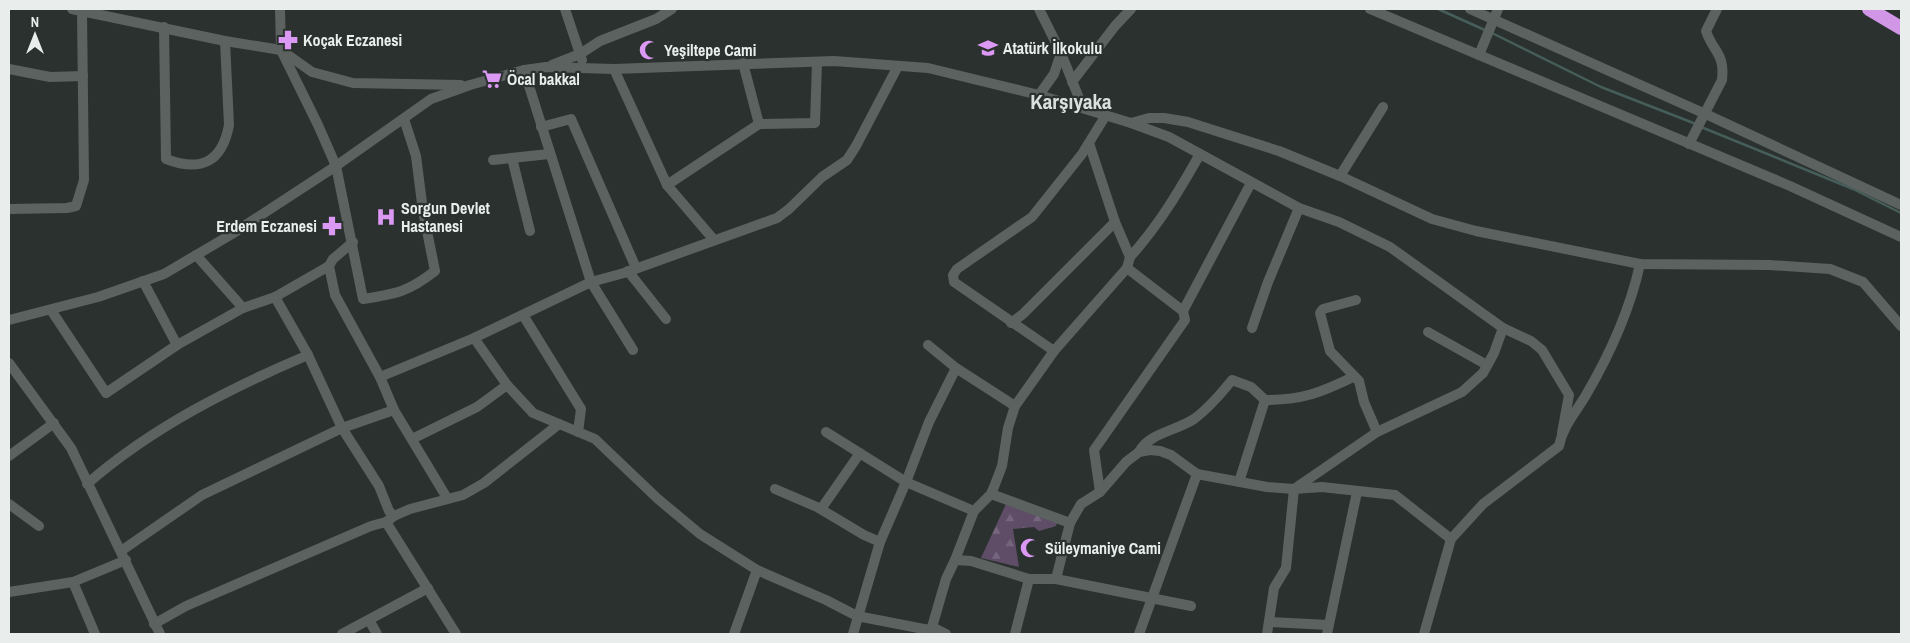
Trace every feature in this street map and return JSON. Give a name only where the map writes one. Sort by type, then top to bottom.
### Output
[{"type":"highway","points":[[1873,12],[1901,28]]},
{"type":"street","points":[[280,9],[281,50],[336,166],[364,299],[398,293],[416,286],[434,271],[416,156],[404,119]]},
{"type":"street","points":[[565,9],[585,67]]},
{"type":"street","points":[[546,67],[580,54],[600,42],[656,19],[672,9]]},
{"type":"street","points":[[1039,9],[1083,108]]},
{"type":"street","points":[[1072,82],[1115,26],[1131,9]]},
{"type":"street","points":[[1370,9],[1480,52],[1691,141],[1901,237]]},
{"type":"street","points":[[1470,9],[1493,24],[1901,205]]},
{"type":"street","points":[[1480,52],[1498,9]]},
{"type":"street","points":[[1691,141],[1702,116],[1722,80],[1719,53],[1706,31],[1716,9]]},
{"type":"street","points":[[1862,9],[1873,12]]},
{"type":"street","points":[[9,209],[66,208],[76,206],[79,202],[84,180],[83,76],[77,10],[164,27],[225,42],[281,50],[312,72],[353,84],[470,85]]},
{"type":"street","points":[[164,27],[166,159],[183,165],[207,163],[218,153],[227,138],[230,125],[225,42]]},
{"type":"street","points":[[1039,95],[1054,74],[1060,53]]},
{"type":"street","points":[[667,185],[758,124],[815,123],[817,62]]},
{"type":"street","points":[[9,320],[51,310],[164,274],[336,166],[431,99],[470,85],[524,70],[546,67],[614,69],[743,63],[817,62],[928,68],[1039,95],[1131,123],[1169,137],[1299,208],[1338,222],[1390,247],[1503,328],[1531,341],[1542,350],[1569,395],[1559,446],[1483,504],[1451,539],[1424,634]]},
{"type":"street","points":[[743,63],[758,124]]},
{"type":"street","points":[[380,377],[474,338],[591,282],[777,218],[789,210],[822,177],[847,160],[898,66]]},
{"type":"street","points":[[9,69],[50,77],[83,76]]},
{"type":"street","points":[[614,69],[667,185],[714,240]]},
{"type":"street","points":[[524,70],[591,282],[632,350]]},
{"type":"street","points":[[1340,176],[1383,107]]},
{"type":"street","points":[[1054,351],[954,282],[953,275],[957,269],[1032,217],[1089,143],[1106,115]]},
{"type":"street","points":[[1131,123],[1156,118],[1188,122],[1279,151],[1340,176],[1442,223],[1640,264],[1769,265],[1830,269],[1863,282],[1901,326]]},
{"type":"street","points":[[541,127],[571,119],[632,269],[666,319]]},
{"type":"street","points":[[1089,143],[1115,222],[1130,257]]},
{"type":"street","points":[[493,160],[549,154]]},
{"type":"street","points":[[474,338],[506,385],[533,413],[595,439],[658,499],[700,534],[757,570],[858,616],[929,630],[932,627],[946,579],[974,510],[991,494],[1002,466],[1008,428],[1015,406],[1054,351],[1127,268],[1130,257],[1151,234],[1172,204],[1200,154]]},
{"type":"street","points":[[512,158],[530,231]]},
{"type":"street","points":[[1100,492],[1094,450],[1183,326],[1185,320],[1183,310],[1251,183]]},
{"type":"street","points":[[1252,328],[1268,282],[1299,208]]},
{"type":"street","points":[[1011,323],[1023,314],[1115,222]]},
{"type":"street","points":[[51,310],[106,393],[177,345],[244,308],[275,297],[329,266],[333,259],[353,242]]},
{"type":"street","points":[[196,255],[244,308]]},
{"type":"street","points":[[1562,433],[1586,395],[1622,327],[1640,264]]},
{"type":"street","points":[[329,266],[335,296],[380,377],[394,410],[447,498]]},
{"type":"street","points":[[1127,268],[1183,310]]},
{"type":"street","points":[[143,281],[177,345]]},
{"type":"street","points":[[275,297],[308,355],[342,428],[379,486],[389,511],[390,519],[456,634]]},
{"type":"street","points":[[1356,300],[1323,309],[1320,313],[1330,351],[1353,377],[1359,381],[1364,402],[1377,432]]},
{"type":"street","points":[[523,315],[581,409],[578,432]]},
{"type":"street","points":[[1267,634],[1274,588],[1286,568],[1294,489],[1377,432],[1462,392],[1482,373],[1494,353],[1503,328]]},
{"type":"street","points":[[1428,332],[1487,365]]},
{"type":"street","points":[[928,345],[956,368],[1015,406]]},
{"type":"street","points":[[87,484],[112,463],[213,400],[308,355]]},
{"type":"street","points":[[9,363],[12,373],[54,423],[71,448],[87,484],[124,555],[160,634]]},
{"type":"street","points":[[853,634],[880,542],[929,422],[956,368]]},
{"type":"street","points":[[1056,579],[1070,523],[1081,504],[1100,492],[1126,462],[1152,438],[1172,431],[1196,418],[1214,403],[1232,380],[1252,387],[1265,400],[1312,396],[1353,377]]},
{"type":"street","points":[[412,439],[477,407],[506,385]]},
{"type":"street","points":[[1239,482],[1265,400]]},
{"type":"street","points":[[9,592],[73,582],[124,555],[202,495],[342,428],[394,410]]},
{"type":"street","points":[[9,456],[54,423]]},
{"type":"street","points":[[154,624],[186,606],[371,526],[447,498],[463,495],[484,483],[559,424]]},
{"type":"street","points":[[826,432],[906,482],[974,510]]},
{"type":"street","points":[[1139,452],[1160,451],[1171,455],[1198,474],[1239,482],[1294,489],[1322,487],[1395,495],[1451,539]]},
{"type":"street","points":[[821,509],[860,453]]},
{"type":"street","points":[[1139,634],[1198,474]]},
{"type":"street","points":[[776,489],[821,509],[864,535],[880,542]]},
{"type":"street","points":[[1270,622],[1328,630],[1357,492]]},
{"type":"street","points":[[991,494],[1070,523]]},
{"type":"street","points":[[9,504],[39,526]]},
{"type":"street","points":[[955,560],[971,561],[1029,579],[1056,579],[1190,606]]},
{"type":"street","points":[[734,634],[757,570]]},
{"type":"street","points":[[1015,634],[1029,579]]},
{"type":"street","points":[[73,582],[95,634]]},
{"type":"street","points":[[342,634],[428,588]]},
{"type":"street","points":[[370,620],[376,634]]},
{"type":"street","points":[[932,627],[946,634]]},
{"type":"green space","points":[[1006,504],[1057,523],[1056,526],[1039,531],[1034,527],[1013,529],[1019,567],[981,558]]},
{"type":"waterway","points":[[1438,9],[1487,31]]},
{"type":"waterway","points":[[1492,33],[1601,87],[1696,124]]},
{"type":"waterway","points":[[1701,127],[1853,189],[1901,213]]},
{"type":"place","name":"Koçak Eczanesi","points":[[288,40]]},
{"type":"place","name":"Atatürk İlkokulu","points":[[988,48]]},
{"type":"place","name":"Yeşiltepe Cami","points":[[649,50]]},
{"type":"place","name":"Öcal bakkal","points":[[492,79]]},
{"type":"place","name":"Sorgun Devlet Hastanesi","points":[[386,217]]},
{"type":"place","name":"Erdem Eczanesi","points":[[332,226]]},
{"type":"place","name":"Süleymaniye Cami","points":[[1030,548]]},
{"type":"district","name":"Karşıyaka","points":[[1071,101]]}]
